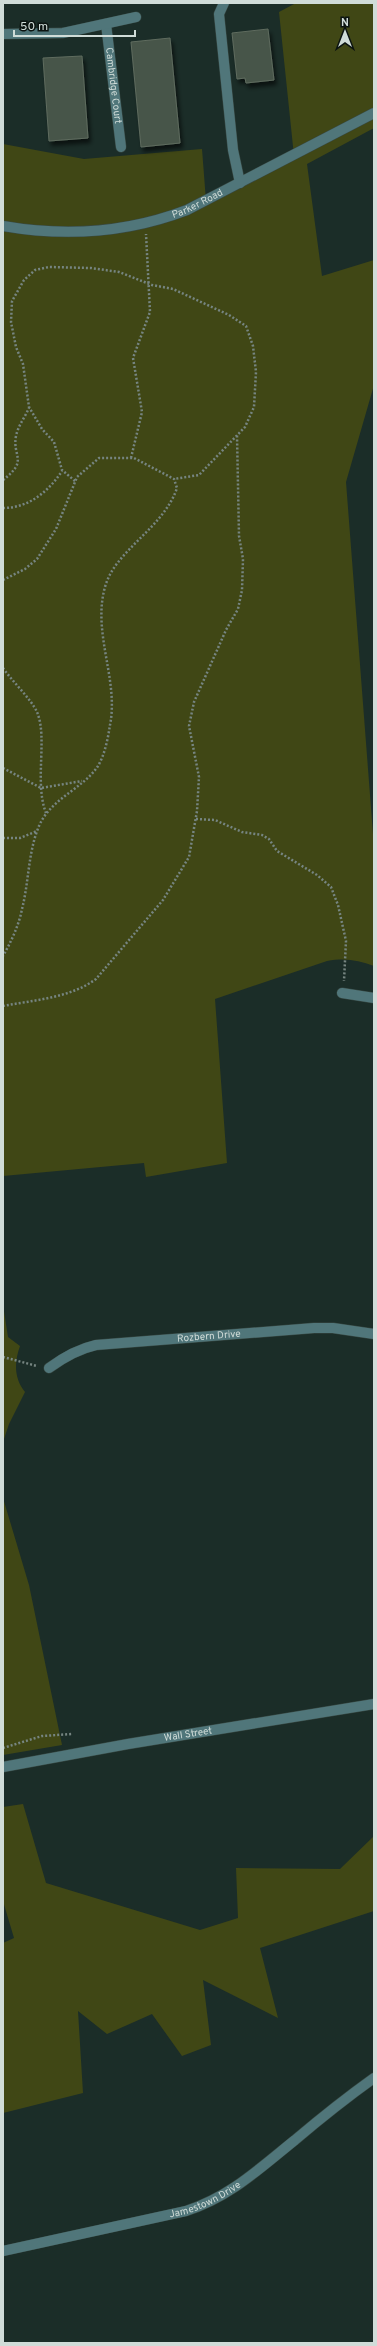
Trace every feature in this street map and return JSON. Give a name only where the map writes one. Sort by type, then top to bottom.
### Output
[{"type":"street","points":[[224,3],[219,14],[233,150],[240,183]]},
{"type":"street","points":[[3,34],[63,33],[136,17]]},
{"type":"street","name":"Cambridge Court","points":[[106,24],[121,147]]},
{"type":"street","name":"Parker Road","points":[[3,226],[56,232],[94,232],[146,224],[187,210],[374,113]]},
{"type":"street","points":[[342,993],[374,998]]},
{"type":"street","name":"Rozbern Drive","points":[[49,1368],[66,1356],[84,1347],[96,1345],[314,1328],[333,1328],[374,1334]]},
{"type":"street","name":"Wall Street","points":[[3,1767],[136,1743],[374,1704]]},
{"type":"street","name":"Jamestown Drive","points":[[3,2251],[186,2211],[215,2200],[241,2184],[339,2103],[374,2078]]},
{"type":"path","points":[[131,458],[142,412],[133,358],[150,312],[150,284],[146,224]]},
{"type":"path","points":[[75,481],[62,470],[54,442],[42,429],[29,407],[23,364],[16,347],[11,322],[12,301],[24,280],[35,270],[49,267],[119,272],[150,284],[173,289],[229,315],[246,326],[253,346],[256,372],[254,407],[245,427],[199,474],[174,479]]},
{"type":"path","points":[[3,480],[18,465],[19,454],[16,436],[29,407]]},
{"type":"path","points":[[3,1006],[66,994],[84,988],[96,979],[163,900],[189,857],[196,819],[199,777],[189,726],[194,702],[226,630],[238,609],[242,590],[243,559],[239,536],[237,435]]},
{"type":"path","points":[[3,580],[25,569],[37,559],[56,529],[75,481],[88,465],[99,458],[131,458],[156,468],[174,479],[177,488],[166,512],[120,561],[105,587],[103,631],[112,703],[111,724],[105,747],[97,766],[46,813],[38,831],[22,910],[10,944],[3,956]]},
{"type":"path","points":[[3,508],[26,504],[45,492],[62,470]]},
{"type":"path","points":[[3,668],[37,712],[41,728],[42,788],[46,813]]},
{"type":"path","points":[[3,768],[42,788],[82,781]]},
{"type":"path","points":[[196,819],[215,820],[242,832],[262,835],[269,838],[277,851],[317,875],[330,887],[338,905],[346,941],[342,993]]},
{"type":"path","points":[[3,838],[20,838],[38,831]]},
{"type":"path","points":[[3,1356],[49,1368]]},
{"type":"path","points":[[3,1748],[42,1736],[72,1734]]},
{"type":"green space","points":[[296,3],[374,3],[374,128],[307,164],[322,276],[374,260],[374,385],[346,482],[374,847],[374,966],[351,960],[327,961],[215,999],[227,1163],[146,1177],[144,1163],[3,1176],[3,144],[84,159],[202,149],[206,201],[294,156],[279,12]]},
{"type":"green space","points":[[3,1305],[8,1337],[20,1346],[16,1370],[21,1387],[25,1392],[9,1424],[3,1442]]},
{"type":"green space","points":[[3,1498],[29,1585],[62,1745],[3,1755]]},
{"type":"green space","points":[[23,1804],[46,1883],[200,1930],[238,1918],[236,1868],[340,1869],[374,1836],[374,1911],[260,1948],[278,2018],[203,1980],[211,2045],[182,2056],[152,2014],[107,2034],[78,2011],[83,2093],[3,2113],[3,1943],[14,1938],[3,1901],[3,1807]]},
{"type":"building","points":[[268,29],[274,80],[246,83],[245,78],[237,79],[232,33]]},
{"type":"building","points":[[170,38],[180,143],[141,147],[131,42]]},
{"type":"building","points":[[82,56],[88,138],[49,141],[43,58]]}]
